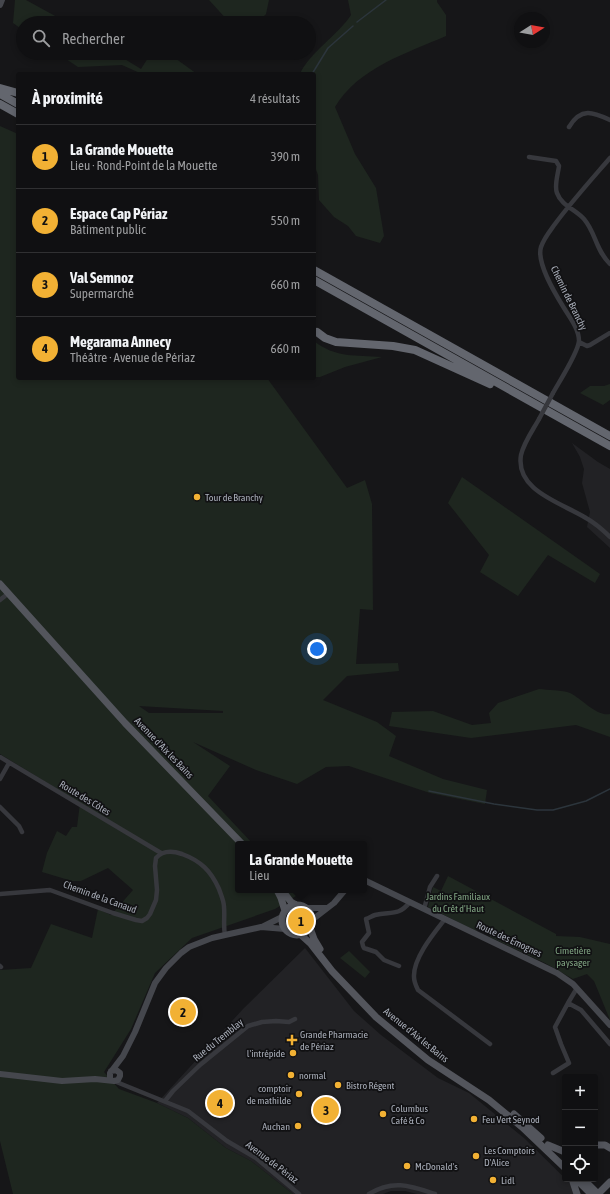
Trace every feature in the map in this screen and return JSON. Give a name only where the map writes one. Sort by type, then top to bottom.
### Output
[{"type":"highway","points":[[0,88],[16,92]]},
{"type":"highway","points":[[0,94],[16,103]]},
{"type":"highway","points":[[0,104],[16,113]]},
{"type":"highway","points":[[316,265],[425,333]]},
{"type":"highway","points":[[316,271],[610,436]]},
{"type":"highway","points":[[316,281],[610,446]]},
{"type":"highway","points":[[317,332],[325,338],[336,342],[393,346],[415,350],[551,413]]},
{"type":"main road","name":"Avenue d'Aix les Bains","points":[[0,584],[125,723],[238,841]]},
{"type":"main road","name":"Avenue d'Aix les Bains","points":[[2,596],[76,668]]},
{"type":"main road","points":[[278,893],[284,914],[282,923],[285,929],[293,934],[300,935],[305,933],[310,928],[312,920],[311,915],[306,908],[301,905],[290,907],[284,914]]},
{"type":"main road","points":[[284,893],[291,902],[296,905]]},
{"type":"main road","name":"Avenue d'Aix les Bains","points":[[310,928],[317,945],[343,982]]},
{"type":"main road","name":"Avenue d'Aix les Bains","points":[[300,935],[312,944],[325,963],[376,1017],[438,1067],[483,1096],[522,1127],[562,1165]]},
{"type":"main road","name":"Avenue d'Aix les Bains","points":[[483,1096],[505,1107],[514,1114],[562,1159]]},
{"type":"main road","points":[[548,1145],[562,1151]]},
{"type":"main road","points":[[598,1145],[605,1145],[610,1148]]},
{"type":"main road","points":[[573,1182],[577,1194]]},
{"type":"main road","points":[[580,1182],[596,1193]]},
{"type":"main road","points":[[586,1182],[596,1193]]},
{"type":"main road","points":[[596,1193],[610,1182]]},
{"type":"street","points":[[0,5],[2,0]]},
{"type":"street","points":[[569,126],[575,119],[585,113],[596,114],[610,120]]},
{"type":"street","points":[[530,157],[557,162],[559,166],[556,189],[557,193],[562,201],[583,218],[588,225],[600,252],[610,264]]},
{"type":"street","name":"Chemin de Branchy","points":[[610,158],[569,206],[546,236],[541,246],[540,254],[542,263],[551,284],[576,328],[579,342],[575,353],[523,448],[521,455],[521,469],[527,482],[538,491],[588,518],[610,537]]},
{"type":"street","points":[[579,342],[590,345],[610,333]]},
{"type":"street","name":"Route des Côtes","points":[[0,757],[161,854]]},
{"type":"street","points":[[0,779],[9,763]]},
{"type":"street","points":[[0,807],[19,826],[22,832]]},
{"type":"street","points":[[161,854],[174,852],[183,854],[203,865],[210,871],[222,897],[224,907],[223,926],[225,935]]},
{"type":"street","name":"Chemin de la Canaud","points":[[0,894],[50,890],[113,913],[142,921],[148,917],[155,904],[157,890],[155,863],[156,858],[161,854]]},
{"type":"street","points":[[424,909],[430,887],[437,876]]},
{"type":"street","name":"Route des Émognes","points":[[367,881],[557,973],[577,988],[610,1025]]},
{"type":"street","points":[[312,920],[334,903],[342,893]]},
{"type":"street","points":[[399,966],[384,960],[376,952],[364,948],[362,942],[369,933],[366,919],[375,915],[398,912],[404,909],[410,902]]},
{"type":"street","points":[[306,908],[327,908]]},
{"type":"street","points":[[113,1081],[110,1078],[110,1072],[122,1056],[141,1020],[155,983],[166,968],[189,947],[212,938],[261,927],[284,914]]},
{"type":"street","points":[[445,919],[431,936],[417,962],[414,978],[418,990],[490,1044]]},
{"type":"street","points":[[261,927],[285,929]]},
{"type":"street","points":[[553,1073],[569,1063],[555,1029],[557,1022],[577,988]]},
{"type":"street","points":[[568,1003],[581,1010],[610,1044]]},
{"type":"street","name":"Rue du Tremblay","points":[[165,1101],[173,1090],[243,1029],[252,1024],[262,1022],[276,1020],[289,1022],[295,1019]]},
{"type":"street","points":[[0,1074],[57,1080],[95,1078],[113,1081],[118,1080],[120,1075],[122,1056]]},
{"type":"street","points":[[95,1078],[116,1070],[120,1075]]},
{"type":"street","name":"Avenue de Périaz","points":[[120,1075],[129,1087]]},
{"type":"street","name":"Avenue de Périaz","points":[[113,1081],[188,1111],[222,1137],[256,1158],[300,1194]]},
{"type":"street","points":[[369,1194],[390,1186],[401,1185],[435,1194]]},
{"type":"shaded area","points":[[572,443],[610,469],[610,548],[587,527],[590,512],[582,483],[584,469],[580,457]]},
{"type":"shaded area","points":[[305,948],[354,1011],[381,1035],[438,1078],[469,1093],[524,1138],[562,1175],[562,1182],[569,1182],[581,1194],[417,1194],[405,1191],[391,1191],[383,1194],[293,1194],[251,1161],[226,1148],[188,1118],[157,1103],[243,1009]]},
{"type":"green space","points":[[15,0],[26,0],[55,16],[16,16],[16,25],[13,23]]},
{"type":"green space","points":[[209,0],[269,0],[266,14],[264,16],[224,16]]},
{"type":"green space","points":[[348,0],[437,0],[446,15],[446,36],[384,63],[357,82],[345,93],[335,107],[355,154],[376,188],[384,236],[380,243],[356,236],[348,226],[334,217],[319,200],[318,175],[316,170],[316,72],[301,72],[309,60],[316,60],[316,52],[339,30],[351,15]]},
{"type":"green space","points":[[68,60],[126,60],[141,69],[147,60],[178,60],[194,72],[138,72],[122,65],[78,67]]},
{"type":"green space","points":[[0,126],[16,133],[16,380],[268,380],[347,488],[365,480],[372,504],[373,610],[360,609],[356,664],[398,663],[399,671],[347,676],[323,700],[377,722],[396,736],[389,756],[443,779],[487,790],[485,804],[430,793],[349,766],[326,767],[297,784],[256,770],[193,742],[230,766],[208,796],[250,841],[235,841],[235,893],[294,893],[296,896],[275,909],[192,938],[155,973],[131,1029],[104,1072],[119,1089],[157,1103],[188,1118],[226,1148],[251,1161],[293,1194],[13,1194],[0,1141],[0,970],[31,968],[51,924],[92,938],[98,909],[111,915],[133,890],[108,868],[81,881],[72,881],[42,872],[47,853],[57,831],[66,836],[72,827],[77,827],[80,803],[0,754]],"holes":[[[139,706],[223,711],[223,713],[149,713]]]},
{"type":"green space","points":[[316,342],[330,350],[346,355],[382,357],[345,367],[320,377],[316,377]]},
{"type":"green space","points":[[610,384],[610,400],[603,405],[580,393],[590,386],[604,386]]},
{"type":"green space","points":[[462,477],[600,574],[595,583],[548,555],[518,596],[480,572],[489,555],[448,503]]},
{"type":"green space","points":[[539,689],[570,693],[600,713],[610,714],[610,737],[576,725],[471,738],[389,726],[392,712],[433,711],[472,725],[491,723],[489,713],[498,703]]},
{"type":"green space","name":"Jardins Familiaux du Crêt d'Haut","points":[[448,876],[556,934],[556,936],[580,937],[610,944],[610,1020],[594,981],[587,974],[573,979],[545,963],[490,937],[488,932],[480,927],[476,931],[428,907],[433,887],[441,891]]},
{"type":"green space","points":[[349,951],[370,972],[365,978],[340,958]]},
{"type":"waterway","points":[[357,22],[386,0]]},
{"type":"waterway","points":[[313,72],[328,48],[353,26]]},
{"type":"waterway","points":[[429,791],[494,804],[537,810],[553,810],[586,801],[610,789]]},
{"type":"place","name":"Tour de Branchy","points":[[197,497]]},
{"type":"place","name":"La Grande Mouette","points":[[301,921]]},
{"type":"place","name":"Espace Cap Périaz","points":[[183,1012]]},
{"type":"place","name":"Grande Pharmacie de Périaz","points":[[292,1040]]},
{"type":"place","name":"l'intrépide","points":[[293,1053]]},
{"type":"place","name":"normal","points":[[291,1075]]},
{"type":"place","name":"Bistro Régent","points":[[338,1085]]},
{"type":"place","name":"comptoir de mathilde","points":[[299,1094]]},
{"type":"place","name":"Megarama Annecy","points":[[220,1103]]},
{"type":"place","name":"Val Semnoz","points":[[326,1110]]},
{"type":"place","name":"Columbus Café & Co","points":[[383,1114]]},
{"type":"place","name":"Feu Vert Seynod","points":[[474,1119]]},
{"type":"place","name":"Auchan","points":[[298,1126]]},
{"type":"place","name":"Les Comptoirs D'Alice","points":[[476,1156]]},
{"type":"place","name":"McDonald's","points":[[407,1166]]},
{"type":"place","name":"Lidl","points":[[493,1180]]},
{"type":"park label","name":"Cimetière paysager","points":[[573,956]]}]
